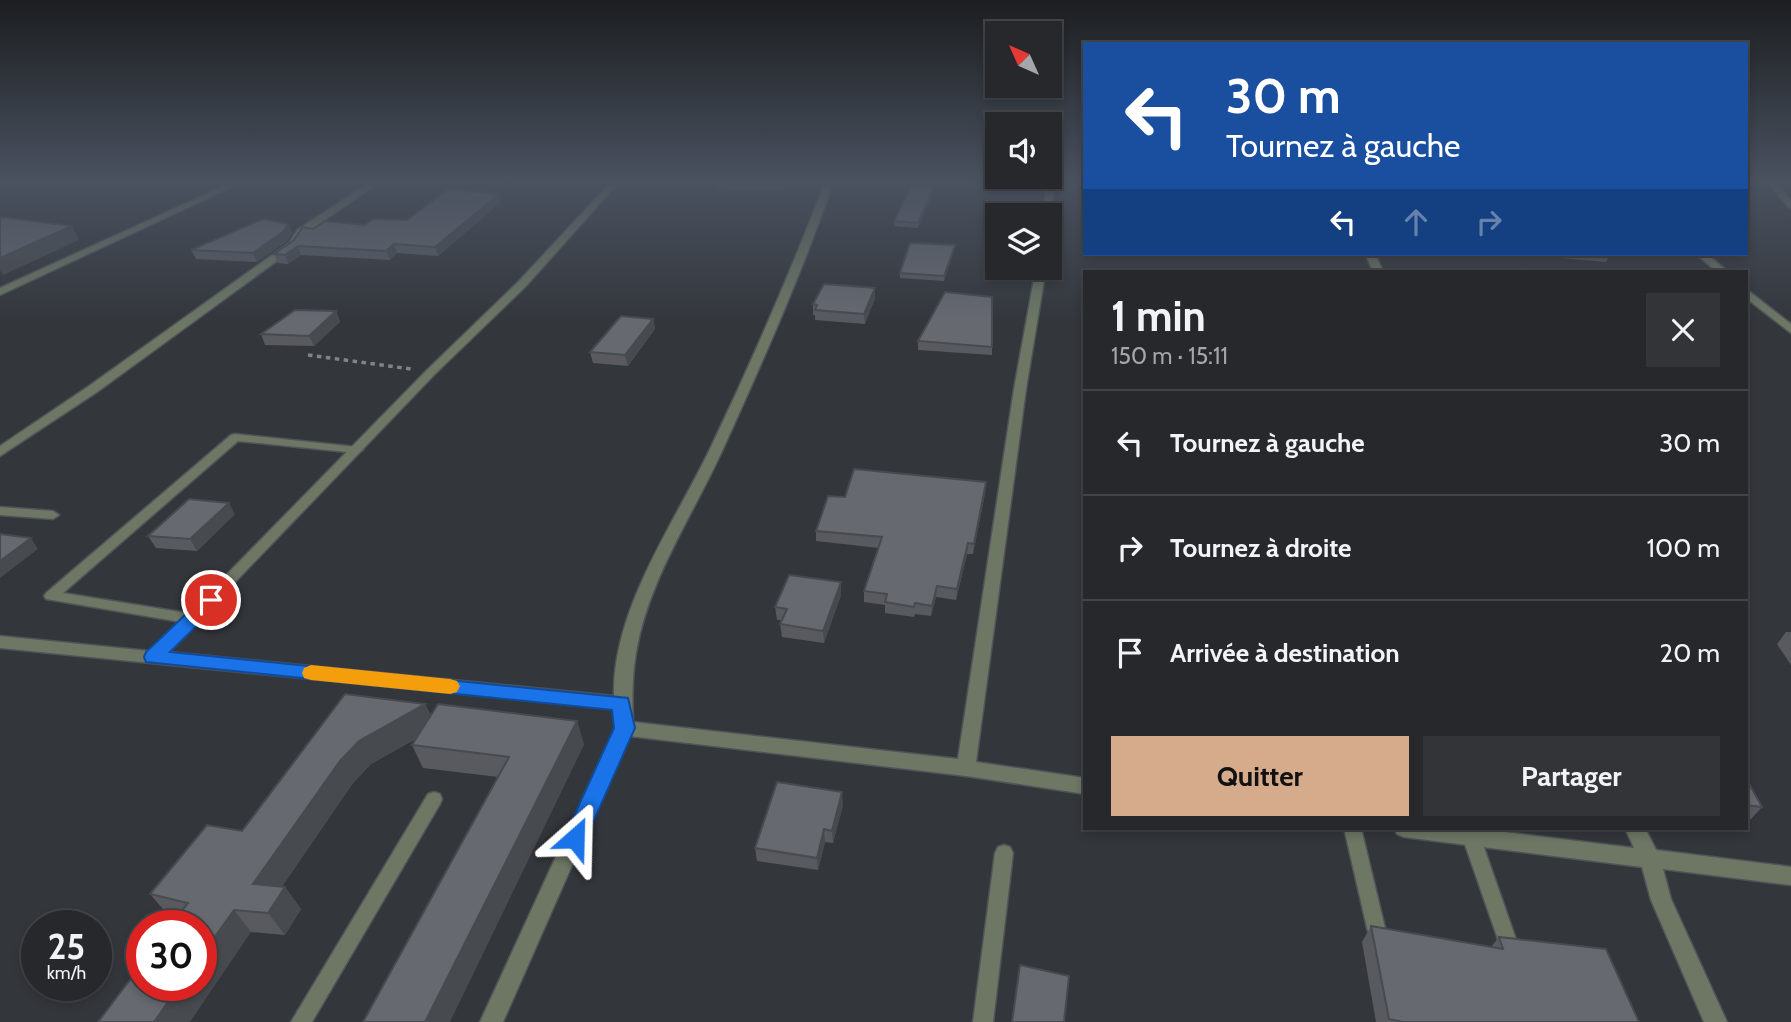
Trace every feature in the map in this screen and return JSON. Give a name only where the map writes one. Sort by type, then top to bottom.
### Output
[{"type":"street","points":[[0,292],[140,228]]},
{"type":"street","points":[[0,452],[93,389],[293,245],[300,232],[307,228]]},
{"type":"street","points":[[153,657],[431,372],[522,284],[573,228]]},
{"type":"street","points":[[491,1022],[624,728],[621,703],[624,659],[637,611],[699,487],[776,318],[811,228]]},
{"type":"street","points":[[1703,256],[1721,270]]},
{"type":"street","points":[[966,768],[1020,389],[1039,280]]},
{"type":"street","points":[[1748,294],[1791,330]]},
{"type":"street","points":[[0,642],[621,703]]},
{"type":"street","points":[[624,728],[966,768],[1083,786]]},
{"type":"street","points":[[1421,830],[1791,876]]},
{"type":"street","points":[[1636,830],[1650,859],[1661,900],[1716,1022]]},
{"type":"lane","points":[[193,619],[51,596],[235,437],[357,450]]},
{"type":"lane","points":[[0,511],[53,515]]},
{"type":"lane","points":[[301,1022],[434,799]]},
{"type":"lane","points":[[1352,830],[1376,928]]},
{"type":"lane","points":[[1471,836],[1509,946]]},
{"type":"lane","points":[[983,1022],[1004,853]]},
{"type":"path","points":[[308,355],[431,372]]},
{"type":"building","points":[[0,228],[68,228],[0,258]]},
{"type":"building","points":[[243,228],[286,228],[253,253],[191,250]]},
{"type":"building","points":[[303,228],[458,228],[435,247],[394,244],[386,251],[298,246],[285,255],[274,254],[294,240]]},
{"type":"building","points":[[910,243],[955,245],[944,276],[900,273]]},
{"type":"building","points":[[824,284],[875,288],[864,314],[815,310],[817,305],[813,304]]},
{"type":"building","points":[[945,292],[992,297],[992,347],[918,341]]},
{"type":"building","points":[[295,310],[336,311],[309,336],[261,334]]},
{"type":"building","points":[[621,316],[653,319],[625,355],[590,352]]},
{"type":"building","points":[[854,469],[986,482],[974,544],[968,543],[957,589],[937,586],[932,606],[915,603],[914,607],[885,602],[887,594],[864,591],[882,537],[816,531],[828,496],[845,497]]},
{"type":"building","points":[[189,499],[229,503],[190,539],[148,536]]},
{"type":"building","points":[[0,534],[31,538],[0,561]]},
{"type":"building","points":[[789,575],[841,582],[823,631],[780,624],[787,609],[775,607]]},
{"type":"building","points":[[345,694],[425,704],[359,741],[340,761],[253,884],[285,887],[268,913],[234,910],[217,934],[217,910],[183,910],[188,903],[150,894],[207,825],[242,831]]},
{"type":"building","points":[[438,704],[577,721],[425,1022],[363,1022],[509,757],[412,745]]},
{"type":"building","points":[[777,782],[842,792],[832,831],[824,829],[817,858],[755,848]]},
{"type":"building","points":[[1748,782],[1762,807],[1748,805]]},
{"type":"building","points":[[1371,926],[1503,949],[1499,937],[1606,949],[1639,1022],[1403,1022],[1389,1019]]},
{"type":"building","points":[[1020,965],[1069,976],[1064,1022],[1012,1022]]},
{"type":"building","points":[[126,985],[126,1001],[169,1001],[154,1022],[98,1022]]},
{"type":"slow traffic","points":[[311,673],[450,686]]},
{"type":"route","points":[[211,600],[153,657],[621,703],[624,728],[575,838]]}]
